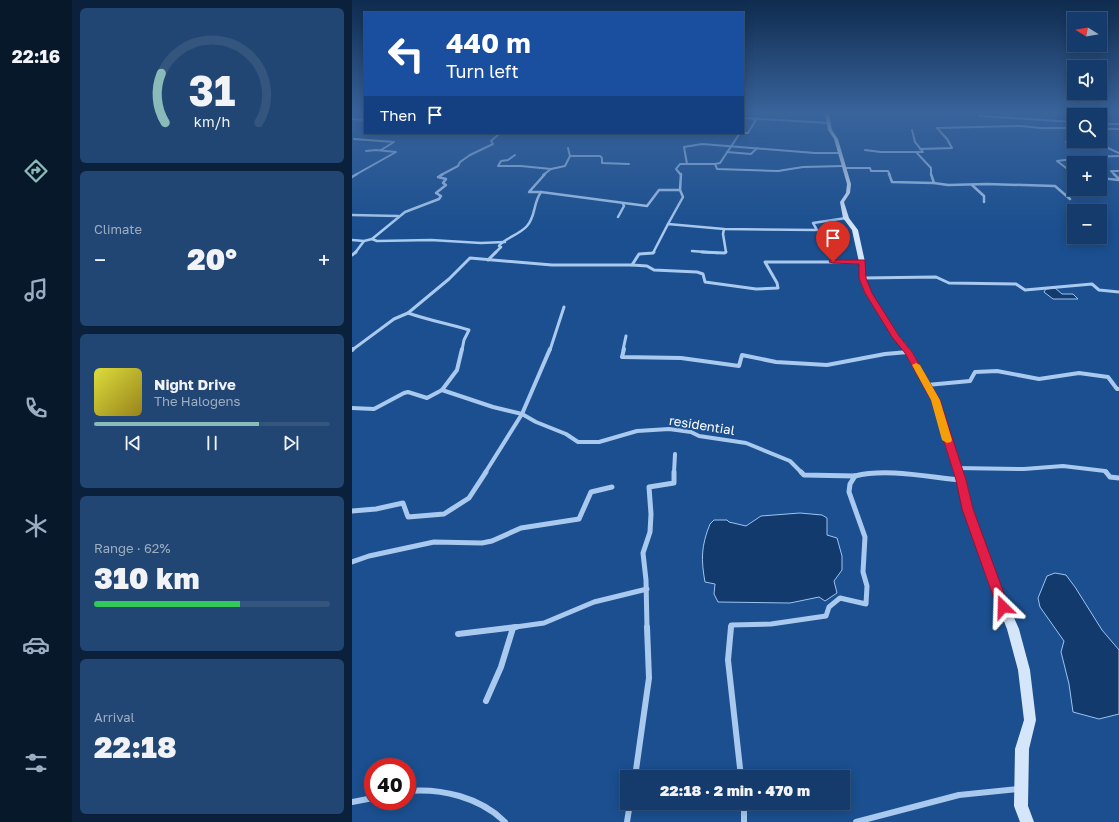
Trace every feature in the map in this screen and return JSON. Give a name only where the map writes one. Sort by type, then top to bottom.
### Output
[{"type":"street","points":[[352,177],[396,152],[391,151]]},
{"type":"street","points":[[352,240],[364,241],[372,239],[398,216],[439,199],[441,196],[436,193],[446,185],[443,182],[446,179],[438,177],[458,166],[460,162],[470,155],[479,151]]},
{"type":"street","points":[[515,155],[508,160],[501,161],[498,166],[521,166],[551,169],[565,166],[570,156],[569,151]]},
{"type":"street","points":[[685,151],[687,164]]},
{"type":"street","points":[[632,265],[639,254],[653,253],[683,196],[680,190],[682,174],[676,169],[680,164],[715,164],[720,163],[726,152],[751,154],[754,151]]},
{"type":"street","points":[[796,151],[839,153],[843,160],[843,167],[849,187],[842,202],[846,218],[855,230],[862,262],[862,278],[868,293],[896,337],[908,352],[935,400],[961,480],[968,509],[992,579],[1013,629],[1024,670],[1030,720],[1022,749],[1021,806],[1027,822]]},
{"type":"street","points":[[875,151],[922,151]]},
{"type":"street","points":[[916,152],[931,168],[931,176],[934,183]]},
{"type":"street","points":[[570,156],[600,156],[602,158],[602,163],[629,164]]},
{"type":"street","points":[[1107,156],[1119,156]]},
{"type":"street","points":[[1067,160],[1057,161],[1067,169]]},
{"type":"street","points":[[715,164],[717,169],[766,171],[778,171],[803,167],[870,168],[871,171],[888,171],[892,182],[934,183],[948,185],[1055,186],[1070,199]]},
{"type":"street","points":[[551,169],[539,179],[529,192],[571,195],[570,197],[647,206],[659,190],[680,190]]},
{"type":"street","points":[[1119,171],[1111,171],[1119,180]]},
{"type":"street","points":[[1107,179],[1119,180]]},
{"type":"street","points":[[972,185],[984,196],[984,202]]},
{"type":"street","points":[[488,260],[501,247],[499,246],[501,243],[506,242],[518,235],[531,220],[535,200],[541,192]]},
{"type":"street","points":[[618,217],[624,206],[623,204]]},
{"type":"street","points":[[352,214],[398,216]]},
{"type":"street","points":[[668,224],[724,229],[817,230],[813,223],[846,218]]},
{"type":"street","points":[[692,251],[726,252],[723,234],[724,229]]},
{"type":"street","points":[[372,239],[377,241],[431,240],[481,243],[506,242]]},
{"type":"street","points":[[352,255],[364,241]]},
{"type":"street","points":[[352,350],[364,343],[399,315],[408,313],[449,279],[470,258],[552,265],[647,266],[654,270],[697,272],[703,274],[705,282],[756,289],[778,288],[777,283],[765,262],[862,262]]},
{"type":"street","points":[[862,278],[936,277],[949,283],[1016,284],[1025,290],[1092,284],[1100,290],[1119,292]]},
{"type":"street","points":[[352,511],[376,509],[403,503],[408,517],[444,514],[469,498],[522,414],[551,347],[564,308]]},
{"type":"street","points":[[352,408],[374,409],[408,392],[427,398],[442,390],[450,381],[458,367],[463,339],[469,330],[450,324],[428,320],[408,313]]},
{"type":"street","points":[[626,336],[622,357],[682,358],[715,361],[739,366],[742,355],[776,362],[826,365],[908,352]]},
{"type":"street","points":[[927,385],[970,381],[975,372],[997,371],[1038,378],[1079,373],[1108,377],[1117,389],[1119,389]]},
{"type":"street","name":"residential","points":[[442,390],[493,407],[522,414],[536,422],[566,434],[578,442],[599,442],[637,432],[676,430],[691,432],[699,436],[746,443],[790,461],[804,475],[855,476],[860,473],[961,480]]},
{"type":"street","points":[[636,770],[650,678],[647,589],[643,553],[650,532],[651,514],[649,487],[674,483],[675,454]]},
{"type":"street","points":[[956,468],[1024,468],[1063,466],[1105,471],[1110,477],[1119,478]]},
{"type":"street","points":[[740,770],[728,660],[731,624],[771,624],[826,616],[829,607],[840,598],[866,604],[867,586],[863,572],[865,537],[849,492],[850,484],[855,476]]},
{"type":"street","points":[[352,562],[369,556],[434,542],[482,543],[492,541],[521,528],[579,519],[591,492],[612,487]]},
{"type":"street","points":[[458,634],[544,623],[594,602],[647,589]]},
{"type":"street","points":[[486,701],[501,667],[513,628]]},
{"type":"street","points":[[856,822],[959,795],[1022,789]]},
{"type":"street","points":[[416,790],[458,795],[491,810],[505,822]]},
{"type":"street","points":[[352,802],[364,800]]},
{"type":"street","points":[[627,822],[629,810]]},
{"type":"street","points":[[744,810],[744,822]]},
{"type":"water","points":[[1055,288],[1062,294],[1073,294],[1078,299],[1053,299],[1044,292],[1046,289]]},
{"type":"water","points":[[800,513],[822,515],[827,518],[827,535],[837,538],[842,556],[842,570],[834,581],[837,593],[825,601],[819,597],[790,603],[718,602],[714,594],[715,584],[705,582],[703,567],[703,546],[710,524],[714,520],[727,520],[729,522],[746,526],[761,516]]},
{"type":"water","points":[[1055,573],[1066,575],[1102,630],[1119,650],[1119,714],[1099,719],[1073,712],[1069,684],[1061,652],[1064,641],[1040,607],[1038,598],[1047,576]]},
{"type":"slow traffic","points":[[916,365],[935,400],[947,440]]},
{"type":"route","points":[[833,262],[862,262],[862,278],[868,293],[896,337],[908,352],[935,400],[961,480],[968,509],[1003,607]]}]
